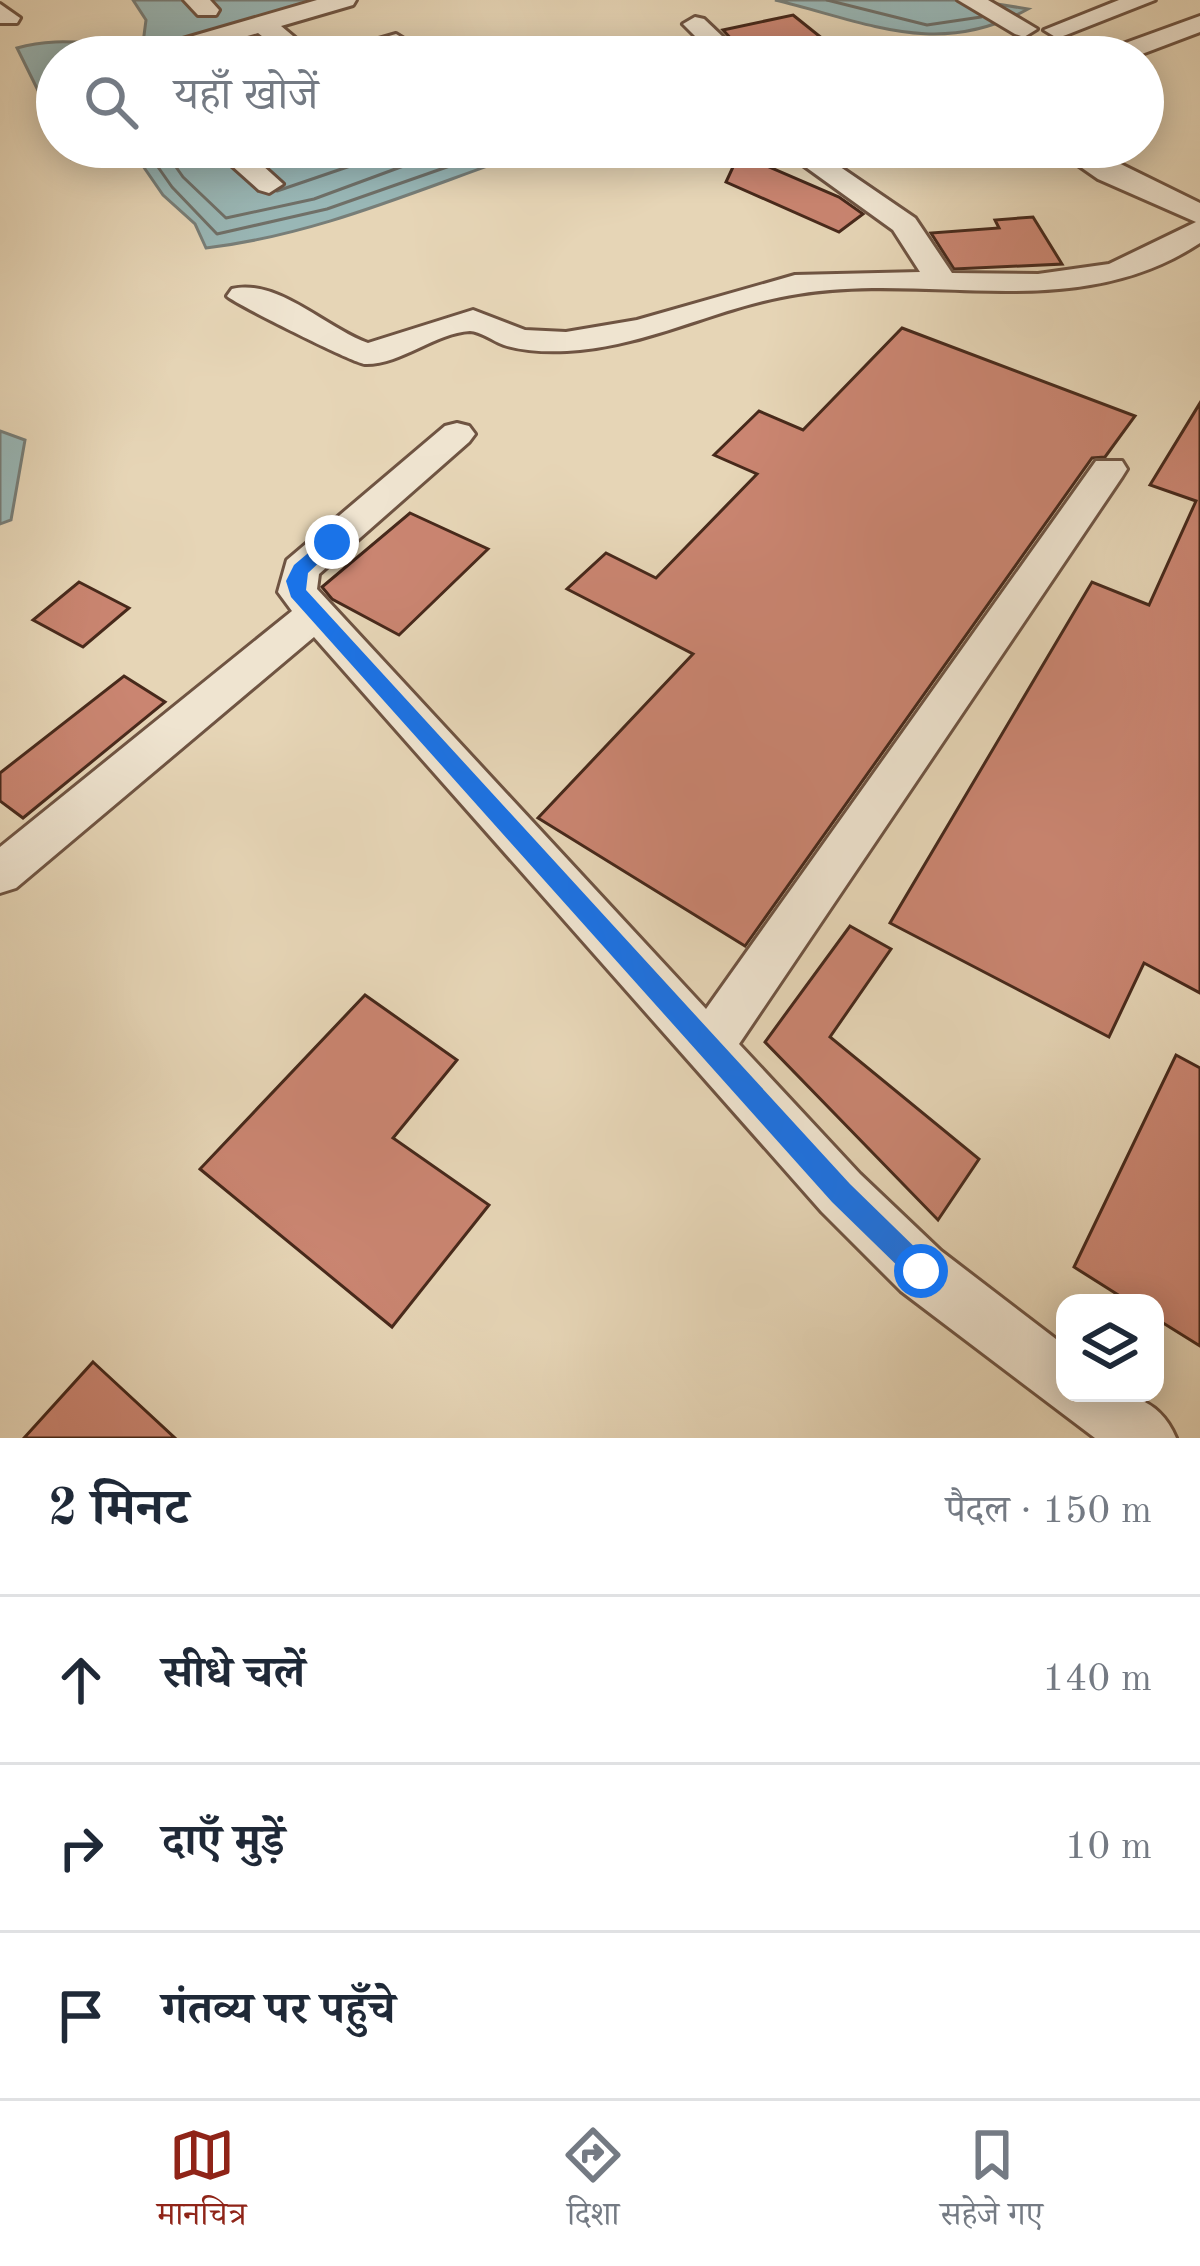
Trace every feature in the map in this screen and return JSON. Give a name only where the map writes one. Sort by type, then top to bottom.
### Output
[{"type":"street","points":[[220,36],[310,4],[344,0]]},
{"type":"street","points":[[970,0],[1024,29]]},
{"type":"street","points":[[1072,0],[1101,15]]},
{"type":"street","points":[[1057,30],[1143,0]]},
{"type":"street","points":[[1164,37],[1200,23]]},
{"type":"street","points":[[262,24],[278,36]]},
{"type":"street","points":[[695,24],[708,36]]},
{"type":"street","points":[[1171,62],[1200,51]]},
{"type":"street","points":[[250,168],[269,184]]},
{"type":"street","points":[[823,168],[904,224],[943,282]]},
{"type":"street","points":[[1100,168],[1200,214]]},
{"type":"street","points":[[243,296],[285,311],[336,343],[368,355],[473,320],[518,339],[591,342],[834,280],[1070,279],[1106,273],[1150,260],[1200,230]]},
{"type":"street","points":[[457,434],[301,569],[295,581],[297,592],[841,1193],[921,1271],[1056,1375]]},
{"type":"street","points":[[709,1046],[1109,469]]},
{"type":"street","points":[[0,874],[315,614]]},
{"type":"street","points":[[1094,1402],[1146,1438]]},
{"type":"water","points":[[133,0],[326,0],[256,21],[255,36],[144,36],[146,20]]},
{"type":"water","points":[[775,0],[972,0],[1028,9],[995,24],[933,34],[872,26]]},
{"type":"water","points":[[36,44],[36,86],[17,48]]},
{"type":"water","points":[[144,168],[483,168],[335,220],[206,248],[195,224],[163,195]]},
{"type":"water","points":[[0,431],[25,440],[11,520],[0,524]]},
{"type":"building","points":[[793,15],[819,36],[729,36],[723,30]]},
{"type":"building","points":[[732,168],[772,168],[839,197],[863,214],[839,232],[726,182]]},
{"type":"building","points":[[1033,217],[1062,264],[954,269],[931,233],[999,228],[995,220]]},
{"type":"building","points":[[902,328],[1135,416],[1105,457],[1092,458],[745,946],[538,818],[693,654],[567,589],[606,553],[656,578],[757,474],[714,455],[759,411],[803,430]]},
{"type":"building","points":[[1200,403],[1200,993],[1144,963],[1109,1037],[890,923],[1092,582],[1149,605],[1196,501],[1150,485]]},
{"type":"building","points":[[410,513],[488,549],[399,635],[332,599],[322,587]]},
{"type":"building","points":[[79,582],[129,608],[83,647],[33,620]]},
{"type":"building","points":[[124,676],[165,702],[23,818],[0,801],[0,773]]},
{"type":"building","points":[[850,926],[891,949],[830,1037],[979,1159],[938,1220],[765,1042]]},
{"type":"building","points":[[365,995],[457,1060],[393,1138],[489,1205],[392,1327],[200,1169]]},
{"type":"building","points":[[1176,1055],[1200,1068],[1200,1346],[1164,1324],[1164,1294],[1117,1294],[1074,1267]]},
{"type":"building","points":[[93,1362],[175,1438],[24,1438]]},
{"type":"route","points":[[332,542],[301,569],[295,581],[297,592],[841,1193],[921,1271]]}]
